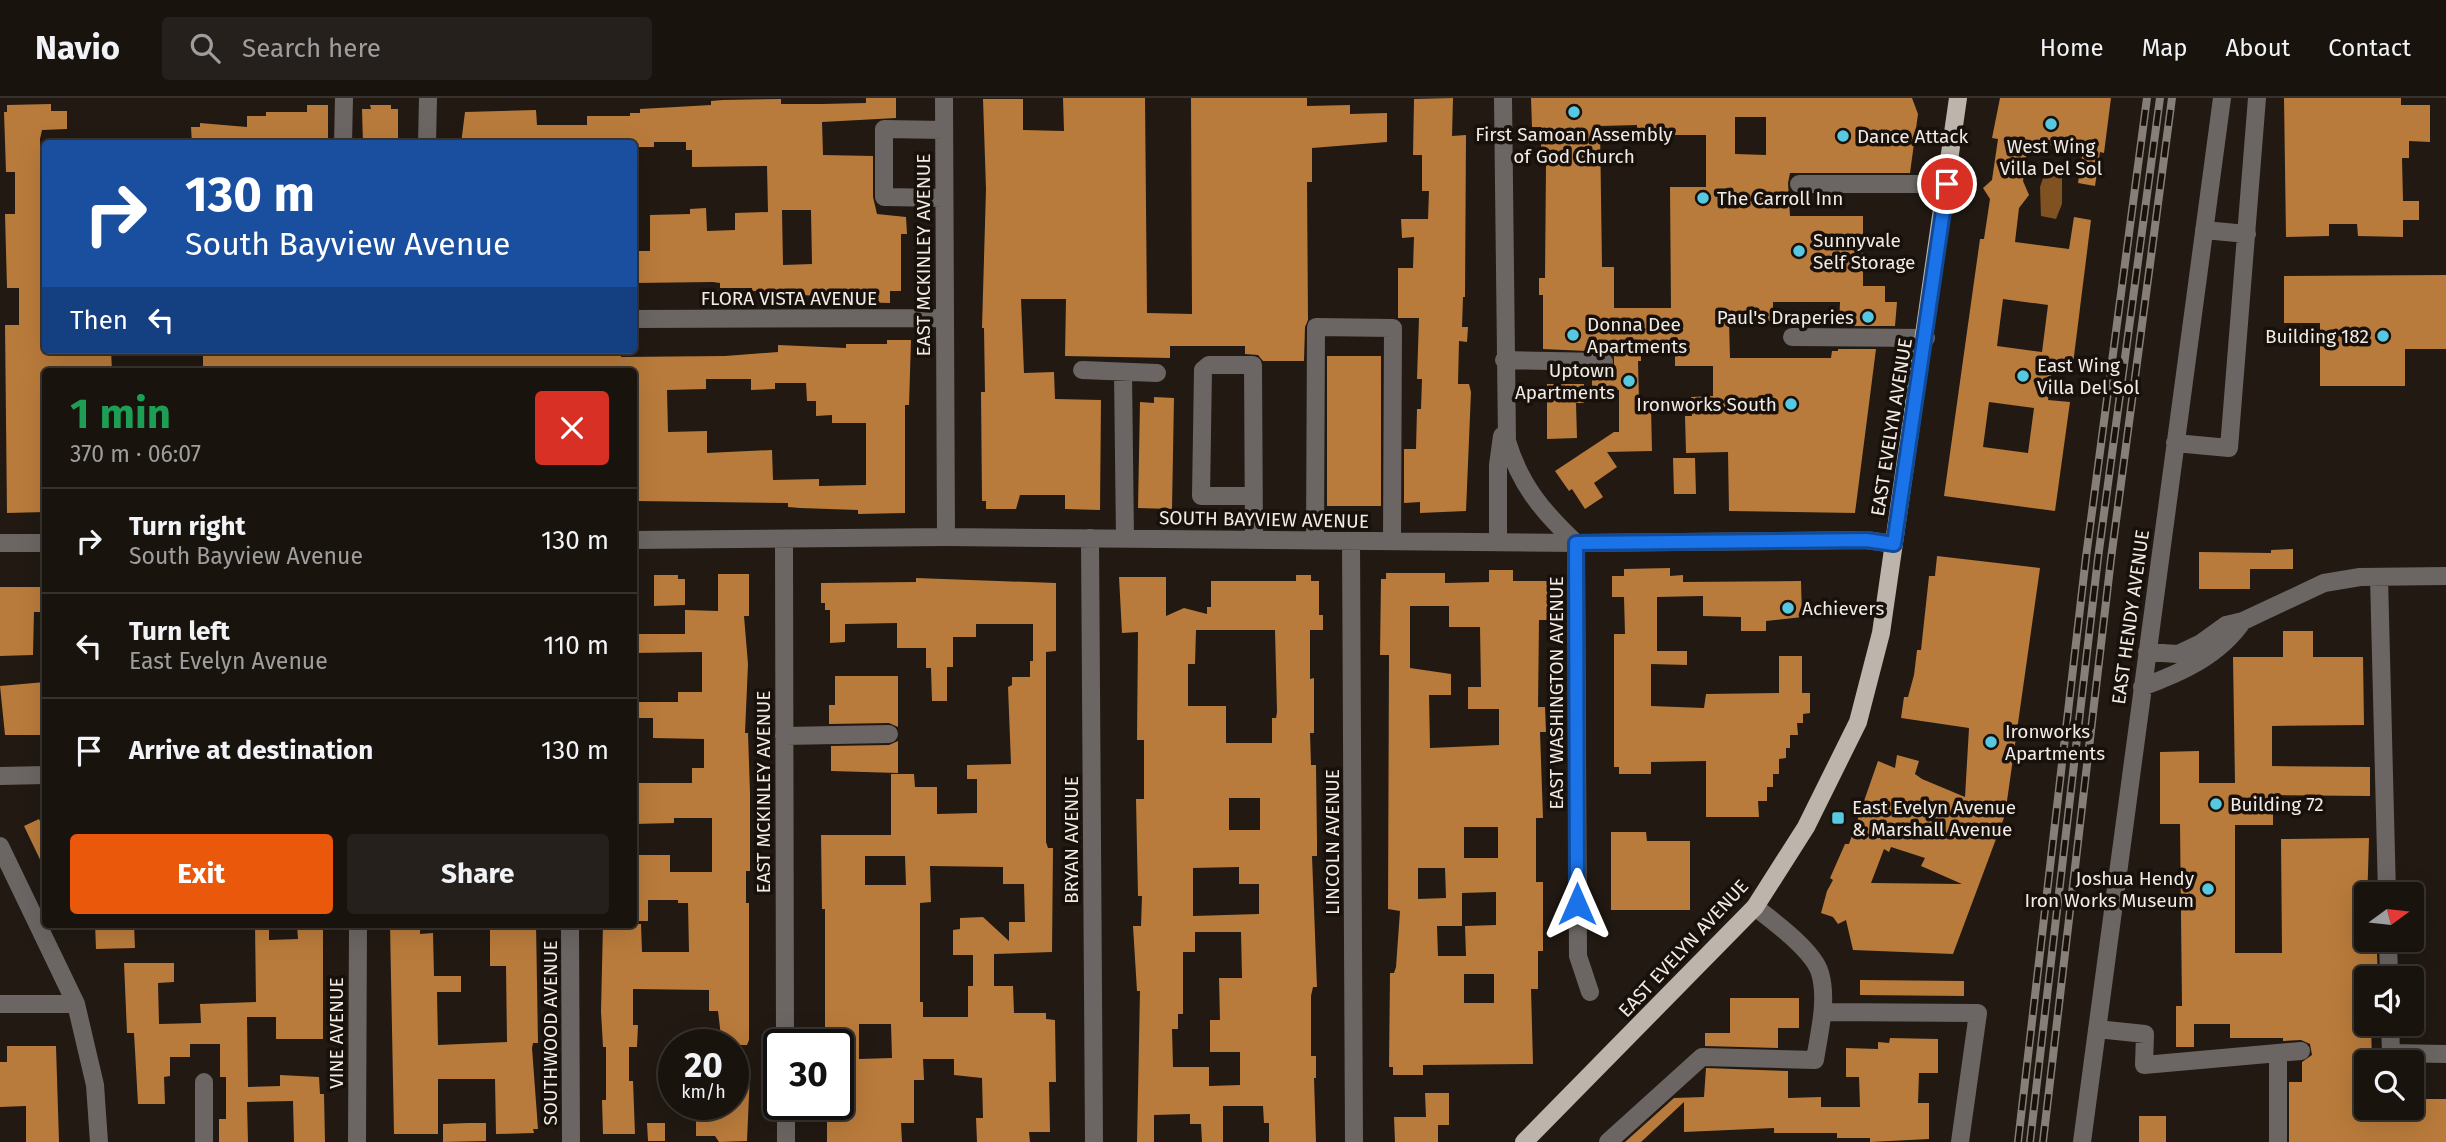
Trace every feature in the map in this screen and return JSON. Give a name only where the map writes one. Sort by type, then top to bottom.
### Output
[{"type":"main road","name":"EAST EVELYN AVENUE","points":[[1524,1142],[1755,907],[1806,827],[1858,722],[1881,633],[1926,338],[1958,98]]},
{"type":"street","points":[[343,140],[344,98]]},
{"type":"street","points":[[427,140],[428,98]]},
{"type":"street","name":"EAST MCKINLEY AVENUE","points":[[944,98],[946,537]]},
{"type":"street","points":[[1503,98],[1504,415],[1507,441],[1514,466],[1526,489],[1541,510],[1576,543]]},
{"type":"street","name":"EAST HENDY AVENUE","points":[[2082,1142],[2222,98]]},
{"type":"street","points":[[2175,443],[2229,448],[2257,98]]},
{"type":"street","points":[[944,130],[884,130],[884,197],[944,198]]},
{"type":"street","points":[[1800,184],[1947,184]]},
{"type":"street","points":[[2204,230],[2247,234]]},
{"type":"street","name":"FLORA VISTA AVENUE","points":[[637,319],[944,318]]},
{"type":"street","points":[[1315,540],[1317,327],[1393,328],[1392,541]]},
{"type":"street","points":[[1791,337],[1926,338]]},
{"type":"street","points":[[1504,360],[1604,362]]},
{"type":"street","points":[[1252,496],[1201,496],[1203,370],[1209,365],[1253,365],[1254,540]]},
{"type":"street","points":[[1082,370],[1157,373]]},
{"type":"street","points":[[1123,372],[1125,539]]},
{"type":"street","points":[[1497,541],[1498,466],[1504,415]]},
{"type":"street","name":"SOUTH BAYVIEW AVENUE","points":[[637,540],[946,537],[1576,543],[1866,540],[1894,544]]},
{"type":"street","name":"BRYAN AVENUE","points":[[1090,538],[1094,1142]]},
{"type":"street","name":"EAST MCKINLEY AVENUE","points":[[784,540],[785,1029]]},
{"type":"street","name":"LINCOLN AVENUE","points":[[1351,541],[1354,1142]]},
{"type":"street","points":[[0,543],[42,543]]},
{"type":"street","name":"EAST WASHINGTON AVENUE","points":[[1576,543],[1578,956],[1590,992]]},
{"type":"street","points":[[2147,652],[2178,654],[2201,643],[2227,625],[2243,621],[2324,583],[2379,577],[2446,576]]},
{"type":"street","points":[[2379,577],[2387,882]]},
{"type":"street","points":[[2142,687],[2178,675],[2200,662],[2233,636],[2243,621]]},
{"type":"street","points":[[784,736],[889,734]]},
{"type":"street","points":[[0,776],[42,775]]},
{"type":"street","points":[[0,846],[76,1004],[95,1085],[99,1142]]},
{"type":"street","points":[[1608,1142],[1702,1057],[1815,1060],[1823,1012],[1820,971],[1788,932],[1755,907]]},
{"type":"street","name":"VINE AVENUE","points":[[357,1142],[358,928]]},
{"type":"street","name":"SOUTHWOOD AVENUE","points":[[570,928],[571,1142]]},
{"type":"street","points":[[0,1004],[76,1004]]},
{"type":"street","points":[[1823,1012],[1978,1013],[1960,1142]]},
{"type":"street","points":[[2097,1030],[2145,1034],[2144,1065],[2301,1051]]},
{"type":"street","points":[[2390,1036],[2391,1054],[2446,1054]]},
{"type":"street","points":[[2278,1053],[2278,1142]]},
{"type":"street","points":[[204,1082],[204,1142]]},
{"type":"street","points":[[786,1120],[786,1142]]},
{"type":"shaded area","points":[[2045,172],[2062,174],[2062,204],[2056,219],[2041,216],[2040,187]]},
{"type":"building","points":[[866,98],[896,98],[896,118],[822,122],[823,155],[873,156],[873,197],[877,214],[906,217],[907,234],[901,234],[901,291],[890,291],[890,303],[852,302],[844,298],[826,299],[826,296],[797,295],[797,292],[752,291],[752,288],[720,288],[720,283],[713,282],[637,283],[637,251],[650,251],[650,215],[690,214],[690,209],[706,208],[707,231],[735,230],[735,213],[768,212],[767,166],[692,167],[692,150],[686,150],[686,142],[654,142],[654,147],[637,147],[637,140],[462,140],[465,112],[536,110],[537,125],[587,125],[587,116],[630,116],[630,113],[640,113],[640,109],[711,105],[711,101],[781,99],[781,104],[866,103]],"holes":[[[782,210],[811,210],[812,264],[783,265]]]},
{"type":"building","points":[[1063,98],[1145,98],[1147,313],[1192,314],[1191,98],[1307,98],[1307,106],[1350,105],[1350,114],[1387,113],[1387,142],[1312,148],[1312,182],[1307,182],[1308,320],[1305,327],[1304,361],[1263,361],[1258,355],[1245,354],[1245,346],[1170,346],[1170,358],[1065,356],[1066,299],[1021,299],[1024,373],[1054,372],[1055,399],[1101,400],[1100,510],[1065,509],[1065,495],[1020,495],[1016,509],[986,509],[986,501],[982,501],[981,392],[985,392],[982,328],[986,189],[983,99],[1023,99],[1023,130],[1064,131]]},
{"type":"building","points":[[1453,98],[1452,136],[1466,135],[1465,297],[1462,327],[1468,327],[1467,342],[1459,341],[1458,384],[1469,384],[1471,392],[1466,511],[1420,513],[1420,502],[1404,503],[1404,449],[1416,449],[1417,409],[1421,409],[1422,379],[1417,379],[1419,318],[1398,318],[1398,268],[1413,268],[1414,237],[1402,238],[1401,219],[1428,219],[1429,191],[1422,191],[1422,155],[1413,155],[1414,99]]},
{"type":"building","points":[[1531,98],[1912,98],[1918,114],[1910,173],[1790,173],[1788,183],[1790,216],[1863,216],[1863,286],[1885,286],[1885,302],[1897,302],[1895,326],[1839,326],[1840,302],[1773,302],[1773,321],[1729,321],[1730,358],[1831,358],[1832,351],[1838,349],[1876,349],[1855,513],[1729,511],[1728,452],[1686,453],[1685,416],[1692,416],[1691,397],[1713,396],[1713,366],[1675,366],[1675,353],[1641,353],[1641,361],[1638,361],[1639,401],[1642,401],[1642,408],[1651,408],[1652,451],[1607,452],[1617,467],[1594,483],[1603,497],[1585,509],[1572,489],[1569,491],[1555,471],[1614,432],[1619,432],[1619,390],[1592,389],[1592,373],[1609,372],[1614,367],[1614,357],[1609,352],[1543,349],[1543,295],[1539,295],[1539,278],[1545,278],[1546,164],[1545,154],[1541,154],[1541,127],[1532,127]],"holes":[[[1735,117],[1766,117],[1766,155],[1735,154]],[[1637,125],[1637,135],[1706,135],[1706,187],[1670,187],[1671,308],[1614,308],[1614,267],[1602,267],[1600,126]]]},
{"type":"building","name":"East Wing Villa Del Sol","points":[[2000,98],[2111,98],[2104,153],[2100,152],[2095,186],[2078,183],[2083,150],[2028,142],[2023,181],[2029,195],[2019,208],[2015,242],[2069,249],[2074,217],[2091,220],[2073,364],[2053,361],[2048,400],[2070,402],[2055,511],[1944,496],[1980,239],[1984,239],[1990,199],[1983,188],[1992,180],[1998,139],[1992,138]],"holes":[[[2003,299],[2048,305],[2042,352],[1997,346]],[[1989,402],[2034,408],[2028,453],[1983,447]]]},
{"type":"building","points":[[2284,98],[2401,98],[2401,105],[2430,105],[2430,142],[2409,141],[2409,158],[2402,158],[2403,201],[2419,201],[2419,220],[2403,220],[2403,237],[2358,236],[2357,224],[2329,224],[2329,236],[2286,237]]},
{"type":"building","points":[[51,104],[51,111],[67,111],[67,129],[42,130],[40,139],[42,354],[111,354],[112,368],[42,368],[42,512],[7,513],[5,325],[19,325],[19,288],[7,288],[5,214],[15,214],[15,172],[6,172],[4,112],[7,112],[7,105]]},
{"type":"building","points":[[307,105],[328,105],[328,140],[192,140],[191,127],[200,127],[200,123],[247,127],[247,116],[266,116],[266,112],[307,112]]},
{"type":"building","points":[[370,105],[391,105],[391,109],[398,109],[398,140],[363,140],[362,109],[371,109]]},
{"type":"building","name":"Building 182","points":[[2446,275],[2446,349],[2405,349],[2405,386],[2320,386],[2320,323],[2284,323],[2284,276]]},
{"type":"building","points":[[887,340],[911,340],[909,405],[905,405],[905,513],[858,514],[858,510],[788,507],[788,503],[637,501],[637,368],[203,368],[203,356],[245,354],[725,356],[778,352],[778,345],[846,348],[846,344],[887,344]],"holes":[[[706,379],[751,379],[751,390],[775,389],[775,383],[806,383],[807,401],[816,401],[816,416],[832,415],[832,423],[866,423],[866,485],[819,486],[819,479],[773,480],[772,450],[707,453],[707,431],[668,432],[667,390],[706,389]]]},
{"type":"building","points":[[1327,356],[1381,356],[1381,506],[1327,506]]},
{"type":"building","points":[[1547,384],[1584,384],[1584,403],[1576,403],[1577,438],[1547,439]]},
{"type":"building","points":[[1154,397],[1174,398],[1172,509],[1138,508],[1140,402],[1154,403]]},
{"type":"building","points":[[1673,458],[1695,458],[1696,494],[1674,494]]},
{"type":"building","points":[[2293,549],[2293,569],[2250,569],[2250,589],[2199,589],[2199,552],[2271,553],[2271,550]]},
{"type":"building","name":"Ironworks Apartments","points":[[1937,556],[2040,568],[2005,815],[1953,954],[1853,950],[1846,920],[1838,924],[1833,917],[1821,913],[1833,880],[1830,878],[1845,844],[1849,844],[1878,761],[1895,768],[1897,755],[1919,761],[1915,774],[1965,797],[1969,728],[1901,718],[1904,697],[1908,697],[1914,675],[1917,650],[1921,650],[1929,576],[1935,576]],"holes":[[[1891,847],[1925,858],[1921,866],[1962,884],[1871,883],[1884,849],[1889,852]]]},
{"type":"building","points":[[1670,568],[1670,576],[1683,575],[1683,582],[1801,581],[1802,617],[1766,621],[1766,631],[1741,631],[1741,617],[1703,616],[1703,596],[1657,597],[1657,651],[1687,651],[1687,665],[1651,664],[1651,706],[1704,708],[1706,694],[1779,693],[1779,656],[1802,656],[1802,693],[1810,693],[1810,713],[1803,714],[1803,723],[1797,723],[1798,735],[1790,735],[1790,748],[1786,748],[1786,758],[1779,759],[1779,774],[1773,774],[1773,787],[1767,787],[1767,801],[1758,801],[1759,817],[1706,817],[1706,761],[1651,762],[1651,774],[1619,774],[1619,767],[1614,767],[1614,634],[1625,634],[1624,597],[1612,597],[1612,576],[1624,576],[1624,569]]},
{"type":"building","points":[[1489,570],[1513,570],[1513,581],[1551,581],[1551,620],[1539,620],[1538,707],[1545,707],[1546,732],[1540,732],[1543,818],[1536,818],[1536,882],[1543,882],[1543,951],[1538,951],[1538,989],[1531,989],[1533,1064],[1423,1065],[1423,1075],[1393,1075],[1393,1067],[1389,1067],[1390,973],[1394,973],[1396,967],[1400,911],[1388,909],[1389,655],[1380,655],[1381,579],[1386,579],[1386,573],[1445,573],[1445,583],[1489,582]],"holes":[[[1410,606],[1449,606],[1449,627],[1480,627],[1481,687],[1468,687],[1468,709],[1499,709],[1499,745],[1430,748],[1429,695],[1451,695],[1451,674],[1410,668]],[[1464,827],[1498,827],[1498,858],[1464,858]],[[1418,868],[1445,868],[1446,898],[1418,899]],[[1496,892],[1496,925],[1465,926],[1466,956],[1438,956],[1437,926],[1462,926],[1462,893]],[[1464,974],[1494,974],[1494,1003],[1464,1003]]]},
{"type":"building","points":[[718,574],[749,574],[749,616],[744,616],[748,664],[745,733],[748,733],[750,793],[750,871],[746,871],[746,903],[749,903],[749,1029],[720,1029],[718,1011],[709,1011],[709,990],[633,989],[633,1025],[638,1025],[637,1047],[629,1047],[629,1081],[633,1081],[635,1134],[603,1134],[602,1100],[606,1100],[606,1047],[603,1047],[601,1011],[603,928],[637,928],[637,924],[641,924],[642,952],[689,952],[688,903],[678,903],[678,900],[648,900],[648,921],[637,921],[637,855],[670,855],[670,872],[712,872],[712,818],[674,818],[674,823],[637,824],[637,783],[692,783],[692,768],[704,768],[704,739],[653,738],[653,718],[637,718],[637,702],[678,702],[678,692],[702,692],[702,652],[637,653],[637,634],[685,634],[685,610],[718,611]]},
{"type":"building","points":[[654,575],[678,575],[678,579],[685,579],[685,605],[654,606]]},
{"type":"building","points":[[1296,575],[1311,575],[1311,581],[1319,581],[1319,615],[1323,615],[1323,630],[1310,630],[1310,679],[1314,678],[1314,733],[1310,733],[1311,765],[1316,765],[1317,841],[1317,856],[1312,856],[1317,987],[1313,987],[1311,996],[1311,1056],[1316,1056],[1316,1142],[1269,1142],[1269,1123],[1264,1123],[1263,1106],[1223,1106],[1223,1142],[1202,1142],[1201,1124],[1190,1124],[1190,1114],[1154,1115],[1154,1142],[1137,1142],[1140,991],[1137,991],[1133,926],[1141,926],[1142,896],[1138,896],[1136,799],[1144,799],[1144,740],[1137,740],[1138,632],[1122,633],[1119,577],[1166,577],[1166,616],[1184,608],[1207,614],[1207,607],[1211,607],[1211,581],[1296,581]],"holes":[[[1196,630],[1275,630],[1277,712],[1276,718],[1272,718],[1272,743],[1226,743],[1226,706],[1188,706],[1188,664],[1195,664]],[[1229,798],[1260,798],[1260,830],[1229,830]],[[1239,867],[1239,884],[1259,884],[1259,914],[1193,916],[1193,868]],[[1195,932],[1241,932],[1242,978],[1219,978],[1220,1020],[1210,1020],[1210,1052],[1240,1052],[1240,1085],[1209,1086],[1209,1067],[1173,1067],[1172,1029],[1178,1029],[1178,1014],[1183,1014],[1183,952],[1195,952]]]},
{"type":"building","points":[[916,578],[1056,583],[1056,651],[1046,652],[1046,842],[1048,848],[1053,848],[1052,952],[994,954],[994,986],[1013,986],[1014,1013],[1046,1013],[1046,1019],[1055,1020],[1056,1082],[1049,1082],[1050,1132],[1029,1132],[1030,1142],[977,1142],[976,1118],[983,1118],[982,1078],[954,1075],[954,1059],[923,1059],[924,1080],[914,1080],[914,1123],[901,1123],[902,1142],[827,1142],[827,1120],[854,1120],[854,1029],[825,1029],[825,909],[822,909],[821,835],[891,835],[891,774],[914,774],[915,787],[937,787],[937,814],[977,813],[977,779],[967,779],[967,765],[1011,764],[1008,687],[1012,685],[1012,677],[1030,677],[1033,624],[976,624],[976,637],[953,637],[953,667],[947,667],[947,701],[932,701],[931,668],[926,668],[926,648],[897,648],[897,623],[845,624],[845,642],[830,643],[830,610],[825,610],[825,603],[821,603],[821,583],[916,582]],"holes":[[[865,856],[905,856],[906,885],[865,885]],[[930,866],[1003,867],[1003,884],[1024,884],[1025,922],[1009,922],[1009,941],[983,917],[960,918],[960,929],[953,930],[953,955],[973,955],[973,986],[968,986],[968,1017],[923,1017],[923,1002],[920,1002],[920,903],[931,902]],[[859,1024],[891,1024],[892,1058],[859,1059]]]},
{"type":"building","points":[[0,587],[42,587],[42,612],[34,612],[33,655],[0,656]]},
{"type":"building","points":[[2283,631],[2313,631],[2313,657],[2363,657],[2364,725],[2272,726],[2272,766],[2370,767],[2370,796],[2273,795],[2273,825],[2235,825],[2235,953],[2282,953],[2281,839],[2369,838],[2368,882],[2354,882],[2354,952],[2377,954],[2378,966],[2354,966],[2354,1036],[2371,1036],[2372,1050],[2354,1050],[2354,1120],[2424,1120],[2424,1099],[2446,1099],[2446,1142],[2289,1142],[2289,1082],[2302,1082],[2302,1062],[2312,1055],[2310,1044],[2301,1040],[2283,1041],[2283,1038],[2230,1038],[2230,1024],[2194,1024],[2194,1047],[2176,1047],[2176,1006],[2182,1006],[2180,824],[2160,824],[2160,752],[2199,751],[2199,783],[2235,783],[2233,657],[2283,657]]},
{"type":"building","points":[[835,676],[898,676],[898,727],[889,723],[829,724],[829,705],[835,705]]},
{"type":"building","points":[[42,682],[42,735],[5,735],[0,686]]},
{"type":"building","points":[[898,741],[898,773],[831,771],[831,746],[889,745]]},
{"type":"building","points":[[39,819],[42,825],[42,864],[24,826]]},
{"type":"building","points":[[1611,832],[1646,832],[1647,841],[1690,841],[1690,910],[1611,910]]},
{"type":"building","points":[[95,928],[134,928],[135,948],[96,949]]},
{"type":"building","points":[[255,928],[269,928],[269,940],[298,939],[297,928],[323,928],[323,1039],[276,1039],[276,1017],[247,1017],[248,1087],[280,1086],[280,1075],[319,1077],[320,1094],[324,1094],[325,1142],[294,1142],[293,1101],[247,1102],[248,1142],[219,1142],[219,1119],[226,1119],[226,1077],[220,1077],[220,1044],[190,1044],[190,1057],[170,1057],[170,1076],[164,1077],[165,1104],[138,1104],[134,1033],[127,1033],[124,963],[174,963],[174,982],[158,983],[159,1024],[201,1023],[200,1004],[256,1002]]},
{"type":"building","points":[[390,928],[420,928],[420,934],[433,933],[434,976],[461,976],[461,992],[437,992],[438,1045],[507,1042],[506,966],[490,966],[490,928],[536,928],[538,1043],[533,1043],[532,1048],[538,1129],[533,1129],[534,1133],[496,1134],[495,1079],[438,1079],[438,1134],[394,1134]]},
{"type":"building","points":[[1860,980],[1964,981],[1964,996],[1860,995]]},
{"type":"building","points":[[1730,998],[1799,998],[1799,1028],[1778,1028],[1778,1048],[1705,1046],[1705,1033],[1730,1033]]},
{"type":"building","points":[[1890,1038],[1938,1039],[1938,1073],[1919,1073],[1918,1103],[1929,1103],[1929,1139],[1870,1142],[1870,1138],[1837,1138],[1837,1133],[1774,1133],[1774,1128],[1684,1132],[1684,1102],[1641,1142],[1625,1142],[1674,1098],[1704,1097],[1706,1068],[1788,1071],[1788,1098],[1821,1097],[1821,1107],[1860,1107],[1859,1077],[1846,1077],[1846,1048],[1878,1049],[1878,1042],[1889,1043]]},
{"type":"building","points":[[7,1046],[56,1046],[59,1142],[26,1142],[26,1106],[0,1107],[0,1062],[7,1062]]},
{"type":"building","points":[[1425,1093],[1449,1093],[1449,1125],[1438,1125],[1438,1142],[1395,1142],[1394,1117],[1426,1117]]},
{"type":"building","points":[[2139,1116],[2166,1116],[2166,1142],[2139,1142]]},
{"type":"building","points":[[696,1120],[748,1120],[747,1141],[719,1142],[715,1136],[696,1136]]},
{"type":"building","points":[[486,1123],[486,1141],[443,1142],[443,1124]]},
{"type":"building","points":[[647,1123],[665,1123],[665,1141],[648,1141]]},
{"type":"railway","points":[[2018,1142],[2086,557],[2147,98]]},
{"type":"railway","points":[[2030,1142],[2098,558],[2160,98]]},
{"type":"railway","points":[[2043,1142],[2111,559],[2172,98]]},
{"type":"place","name":"First Samoan Assembly of God Church","points":[[1574,112]]},
{"type":"place","name":"West Wing Villa Del Sol","points":[[2051,124]]},
{"type":"place","name":"Dance Attack","points":[[1843,136]]},
{"type":"place","name":"The Carroll Inn","points":[[1703,198]]},
{"type":"place","name":"Sunnyvale Self Storage","points":[[1799,251]]},
{"type":"place","name":"Paul's Draperies","points":[[1868,317]]},
{"type":"place","name":"Donna Dee Apartments","points":[[1573,335]]},
{"type":"place","name":"Building 182","points":[[2383,336]]},
{"type":"place","name":"East Wing Villa Del Sol","points":[[2023,376]]},
{"type":"place","name":"Uptown Apartments","points":[[1629,381]]},
{"type":"place","name":"Ironworks South","points":[[1791,404]]},
{"type":"place","name":"Achievers","points":[[1788,608]]},
{"type":"place","name":"Ironworks Apartments","points":[[1991,742]]},
{"type":"place","name":"Building 72","points":[[2216,804]]},
{"type":"place","name":"East Evelyn Avenue & Marshall Avenue","points":[[1838,818]]},
{"type":"place","name":"Joshua Hendy Iron Works Museum","points":[[2208,889]]},
{"type":"route","points":[[1577,904],[1576,543],[1866,540],[1894,544],[1947,184]]}]
